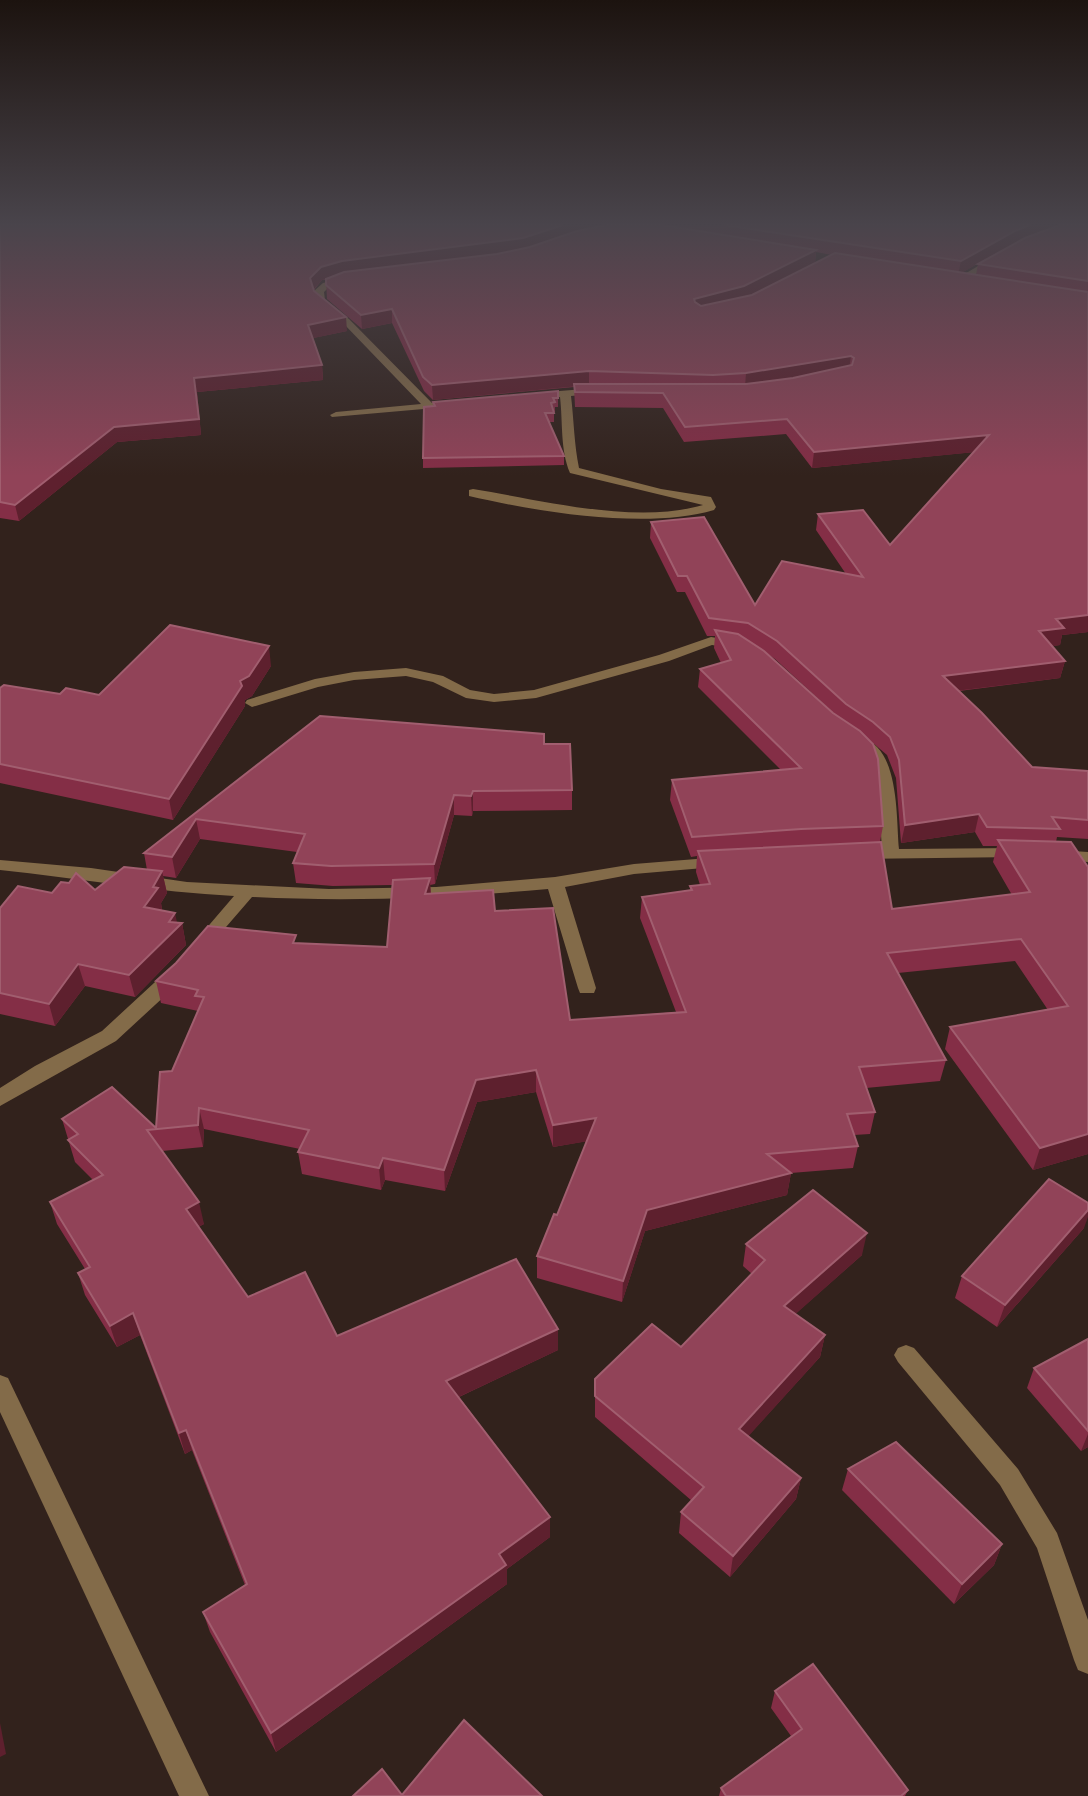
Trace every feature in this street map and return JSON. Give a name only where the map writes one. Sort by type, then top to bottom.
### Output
[{"type":"street","points":[[329,308],[346,321],[429,406]]},
{"type":"street","points":[[524,397],[616,391]]},
{"type":"street","points":[[472,493],[644,516],[698,513],[710,507],[707,500],[660,493],[574,470],[568,442],[570,429],[565,394]]},
{"type":"street","points":[[336,415],[470,402]]},
{"type":"street","points":[[252,703],[315,683],[354,676],[407,672],[438,679],[466,694],[494,698],[537,694],[592,676],[664,658],[711,641],[741,646],[751,652]]},
{"type":"street","points":[[846,733],[864,745],[879,760],[885,778],[891,854]]},
{"type":"street","points":[[838,855],[1028,853],[1088,857]]},
{"type":"street","points":[[0,866],[246,893],[329,895],[436,893],[555,883],[634,869],[743,861]]},
{"type":"street","points":[[555,883],[587,988]]},
{"type":"street","points":[[0,1098],[42,1071],[109,1036],[172,978],[246,893]]},
{"type":"street","points":[[906,1355],[1009,1477],[1048,1542],[1088,1660]]},
{"type":"street","points":[[0,1386],[194,1796]]},
{"type":"building","points":[[0,308],[335,308],[346,317],[308,325],[322,365],[194,378],[199,419],[114,427],[15,505],[0,502]]},
{"type":"building","points":[[353,308],[1088,308],[1088,615],[1056,619],[1064,628],[1039,631],[1065,661],[943,676],[1032,767],[1088,771],[1088,820],[1052,817],[1060,829],[987,827],[979,814],[905,825],[899,760],[890,737],[846,704],[777,641],[748,623],[709,618],[687,576],[678,576],[651,522],[704,517],[755,605],[782,561],[863,577],[818,514],[863,510],[890,545],[989,435],[814,452],[787,419],[685,427],[663,393],[575,392],[574,384],[746,384],[793,378],[852,365],[854,358],[851,356],[746,373],[713,375],[589,371],[432,385],[423,377],[392,309],[361,315]]},
{"type":"building","points":[[558,391],[558,398],[553,398],[555,402],[551,403],[554,413],[545,413],[564,456],[423,458],[424,407],[435,406],[433,402]]},
{"type":"building","points":[[170,625],[269,646],[249,676],[240,681],[242,686],[169,799],[0,764],[0,688],[4,685],[60,694],[66,688],[99,695]]},
{"type":"building","points":[[715,630],[738,634],[764,651],[833,713],[860,731],[873,744],[878,759],[883,826],[692,837],[672,780],[801,768],[700,669],[731,660]]},
{"type":"building","points":[[320,716],[544,734],[544,744],[570,744],[572,790],[473,791],[471,796],[454,795],[434,864],[331,866],[293,863],[305,834],[196,819],[172,857],[144,853]]},
{"type":"building","points":[[998,840],[1071,842],[1088,867],[1088,1134],[1040,1148],[950,1027],[1068,1006],[1021,939],[887,953],[946,1060],[859,1067],[875,1112],[847,1114],[858,1146],[767,1154],[791,1173],[647,1210],[623,1281],[537,1256],[554,1214],[557,1215],[596,1118],[553,1125],[536,1070],[476,1080],[444,1170],[383,1158],[379,1168],[298,1152],[309,1130],[199,1108],[198,1125],[147,1130],[199,1202],[186,1209],[248,1297],[305,1272],[337,1336],[516,1259],[558,1329],[446,1381],[550,1517],[499,1554],[506,1565],[271,1733],[203,1612],[247,1584],[186,1430],[179,1433],[133,1313],[110,1326],[78,1273],[90,1267],[50,1202],[103,1175],[68,1140],[78,1134],[62,1119],[112,1087],[156,1128],[160,1072],[172,1071],[204,997],[195,996],[198,990],[156,981],[176,963],[208,926],[296,935],[293,943],[387,947],[393,880],[430,878],[425,894],[493,890],[495,911],[553,908],[570,1020],[686,1012],[642,897],[692,890],[690,886],[710,884],[698,851],[881,842],[892,909],[1030,892]]},
{"type":"building","points":[[124,867],[162,871],[153,887],[158,888],[144,907],[175,913],[169,922],[182,923],[129,975],[78,964],[49,1004],[0,993],[0,908],[18,886],[52,893],[61,882],[69,883],[76,873],[95,890]]},
{"type":"building","points":[[1049,1179],[1088,1203],[1088,1210],[1005,1305],[962,1276]]},
{"type":"building","points":[[813,1190],[867,1233],[784,1306],[825,1335],[739,1429],[801,1478],[733,1556],[681,1512],[704,1487],[595,1396],[595,1379],[652,1324],[681,1347],[765,1260],[746,1244]]},
{"type":"building","points":[[1088,1339],[1088,1431],[1034,1368]]},
{"type":"building","points":[[896,1442],[1002,1544],[962,1584],[848,1469]]},
{"type":"building","points":[[813,1664],[908,1790],[901,1796],[726,1796],[721,1788],[802,1729],[775,1691]]},
{"type":"building","points":[[464,1720],[542,1796],[353,1796],[382,1769],[402,1795]]}]
